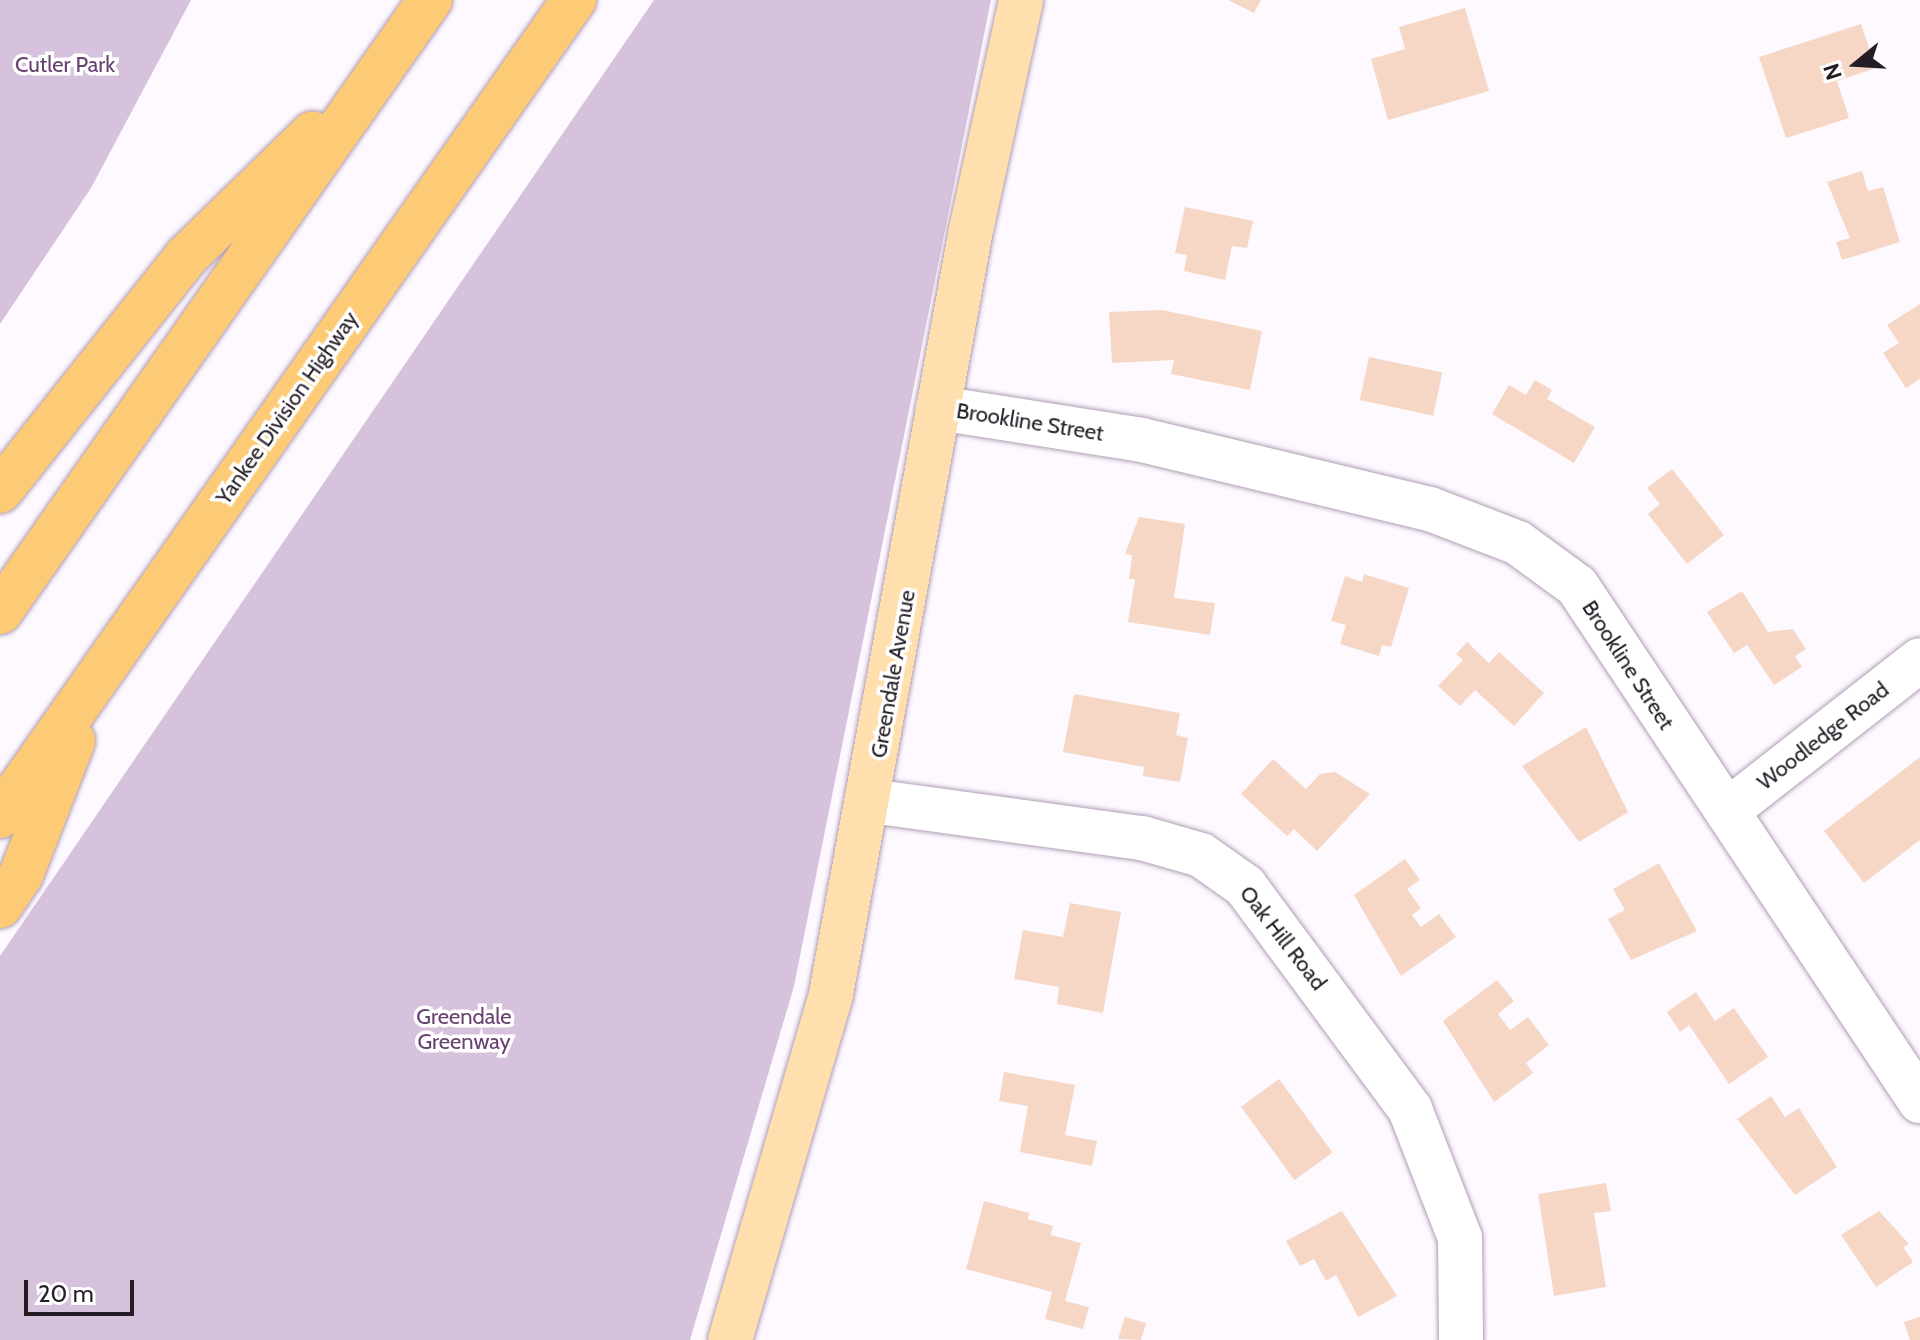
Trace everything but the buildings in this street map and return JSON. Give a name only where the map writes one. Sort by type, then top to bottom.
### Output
[{"type":"highway","points":[[0,612],[430,0]]},
{"type":"highway","name":"Yankee Division Highway","points":[[0,816],[574,0]]},
{"type":"highway","points":[[0,491],[186,257],[389,58]]},
{"type":"highway","points":[[0,906],[21,875],[99,674]]},
{"type":"main road","name":"Greendale Avenue","points":[[730,1340],[815,1062],[871,801],[938,408],[1021,0]]},
{"type":"street","name":"Brookline Street","points":[[938,408],[1142,440],[1430,509],[1518,543],[1577,586],[1920,1101]]},
{"type":"street","name":"Woodledge Road","points":[[1727,811],[1920,660]]},
{"type":"street","name":"Oak Hill Road","points":[[871,801],[1142,838],[1201,855],[1245,886],[1410,1109],[1460,1238],[1461,1340]]},
{"type":"green space","name":"Cutler Park","points":[[0,0],[191,0],[91,188],[0,324]]},
{"type":"green space","name":"Greendale Greenway","points":[[654,0],[991,0],[794,986],[690,1340],[0,1340],[0,956]]}]
